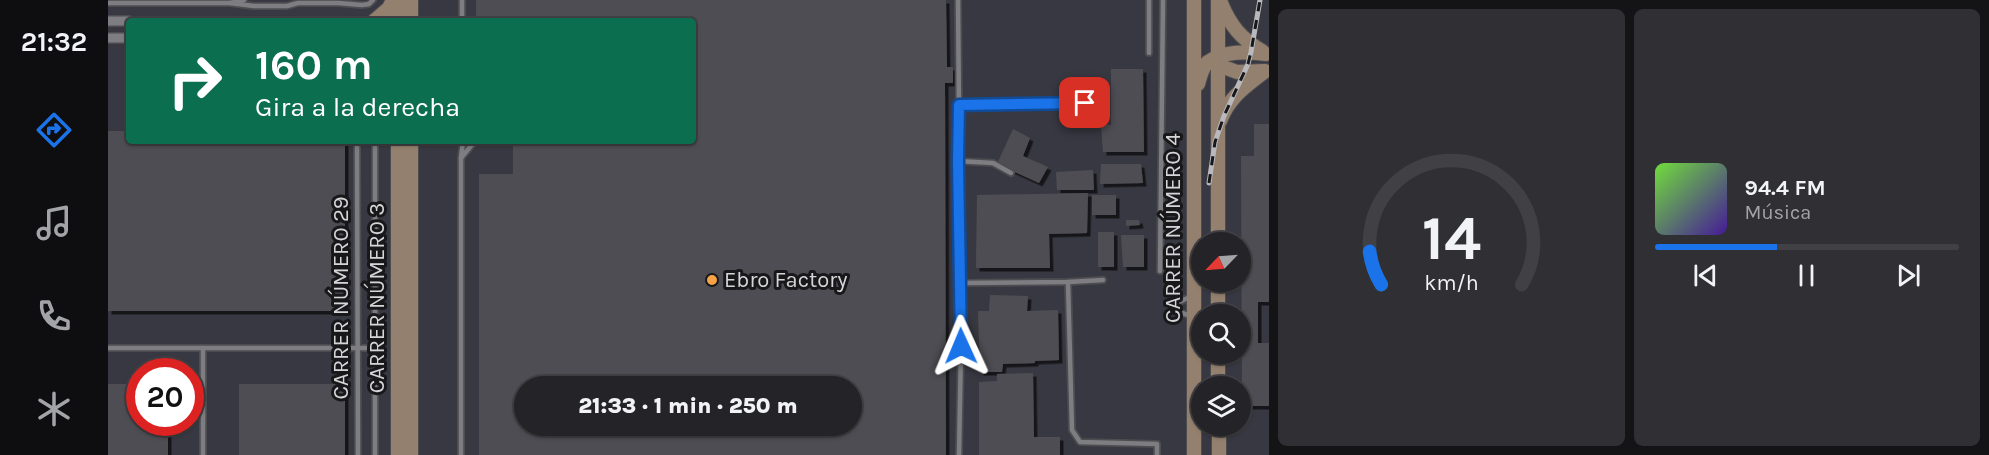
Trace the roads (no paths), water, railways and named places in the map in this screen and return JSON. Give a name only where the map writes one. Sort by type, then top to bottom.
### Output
[{"type":"street","points":[[377,18],[395,0]]},
{"type":"street","points":[[395,0],[397,18]]},
{"type":"street","points":[[411,0],[411,18]]},
{"type":"street","name":"CARRER NÚMERO 4","points":[[1194,0],[1194,304]]},
{"type":"street","points":[[1219,0],[1229,22],[1239,35],[1268,54]]},
{"type":"street","name":"CARRER NÚMERO 4","points":[[1218,232],[1218,126],[1215,62],[1219,0]]},
{"type":"street","points":[[108,21],[126,21]]},
{"type":"street","points":[[108,38],[126,38]]},
{"type":"street","points":[[1194,38],[1215,62],[1237,72],[1267,71]]},
{"type":"street","points":[[1194,96],[1203,68],[1243,51],[1268,54]]},
{"type":"street","points":[[1218,126],[1226,108],[1236,94],[1267,71]]},
{"type":"street","points":[[394,144],[398,162]]},
{"type":"street","name":"CARRER NÚMERO 3","points":[[398,144],[398,455]]},
{"type":"street","name":"CARRER NÚMERO 3","points":[[411,144],[411,455]]},
{"type":"street","name":"CARRER NÚMERO 4","points":[[1194,364],[1194,455]]},
{"type":"street","points":[[1219,436],[1219,455]]},
{"type":"lane","points":[[230,3],[244,0]]},
{"type":"lane","points":[[291,0],[298,3]]},
{"type":"lane","points":[[338,3],[346,0]]},
{"type":"lane","points":[[108,3],[230,3],[287,6],[298,3],[362,5],[369,4],[373,0]]},
{"type":"lane","points":[[462,0],[462,18]]},
{"type":"lane","points":[[958,0],[959,455]]},
{"type":"lane","points":[[1149,0],[1149,53]]},
{"type":"lane","points":[[1160,271],[1163,0]]},
{"type":"lane","points":[[959,105],[1085,103]]},
{"type":"lane","name":"CARRER NÚMERO 29","points":[[357,144],[358,455]]},
{"type":"lane","name":"CARRER NÚMERO 29","points":[[375,144],[375,455]]},
{"type":"lane","points":[[461,455],[463,144]]},
{"type":"lane","points":[[461,158],[473,144]]},
{"type":"lane","points":[[958,161],[993,163],[1011,173]]},
{"type":"lane","points":[[960,283],[1103,280]]},
{"type":"lane","points":[[1068,282],[1072,430],[1080,442],[1157,444],[1157,455]]},
{"type":"lane","points":[[1191,316],[1176,311],[1170,306],[1184,302],[1194,295]]},
{"type":"lane","points":[[108,348],[375,348]]},
{"type":"lane","points":[[203,348],[203,455]]},
{"type":"railway","points":[[1209,183],[1215,142],[1224,116],[1248,64],[1260,0]]},
{"type":"place","name":"Ebro Factory","points":[[712,280]]}]
